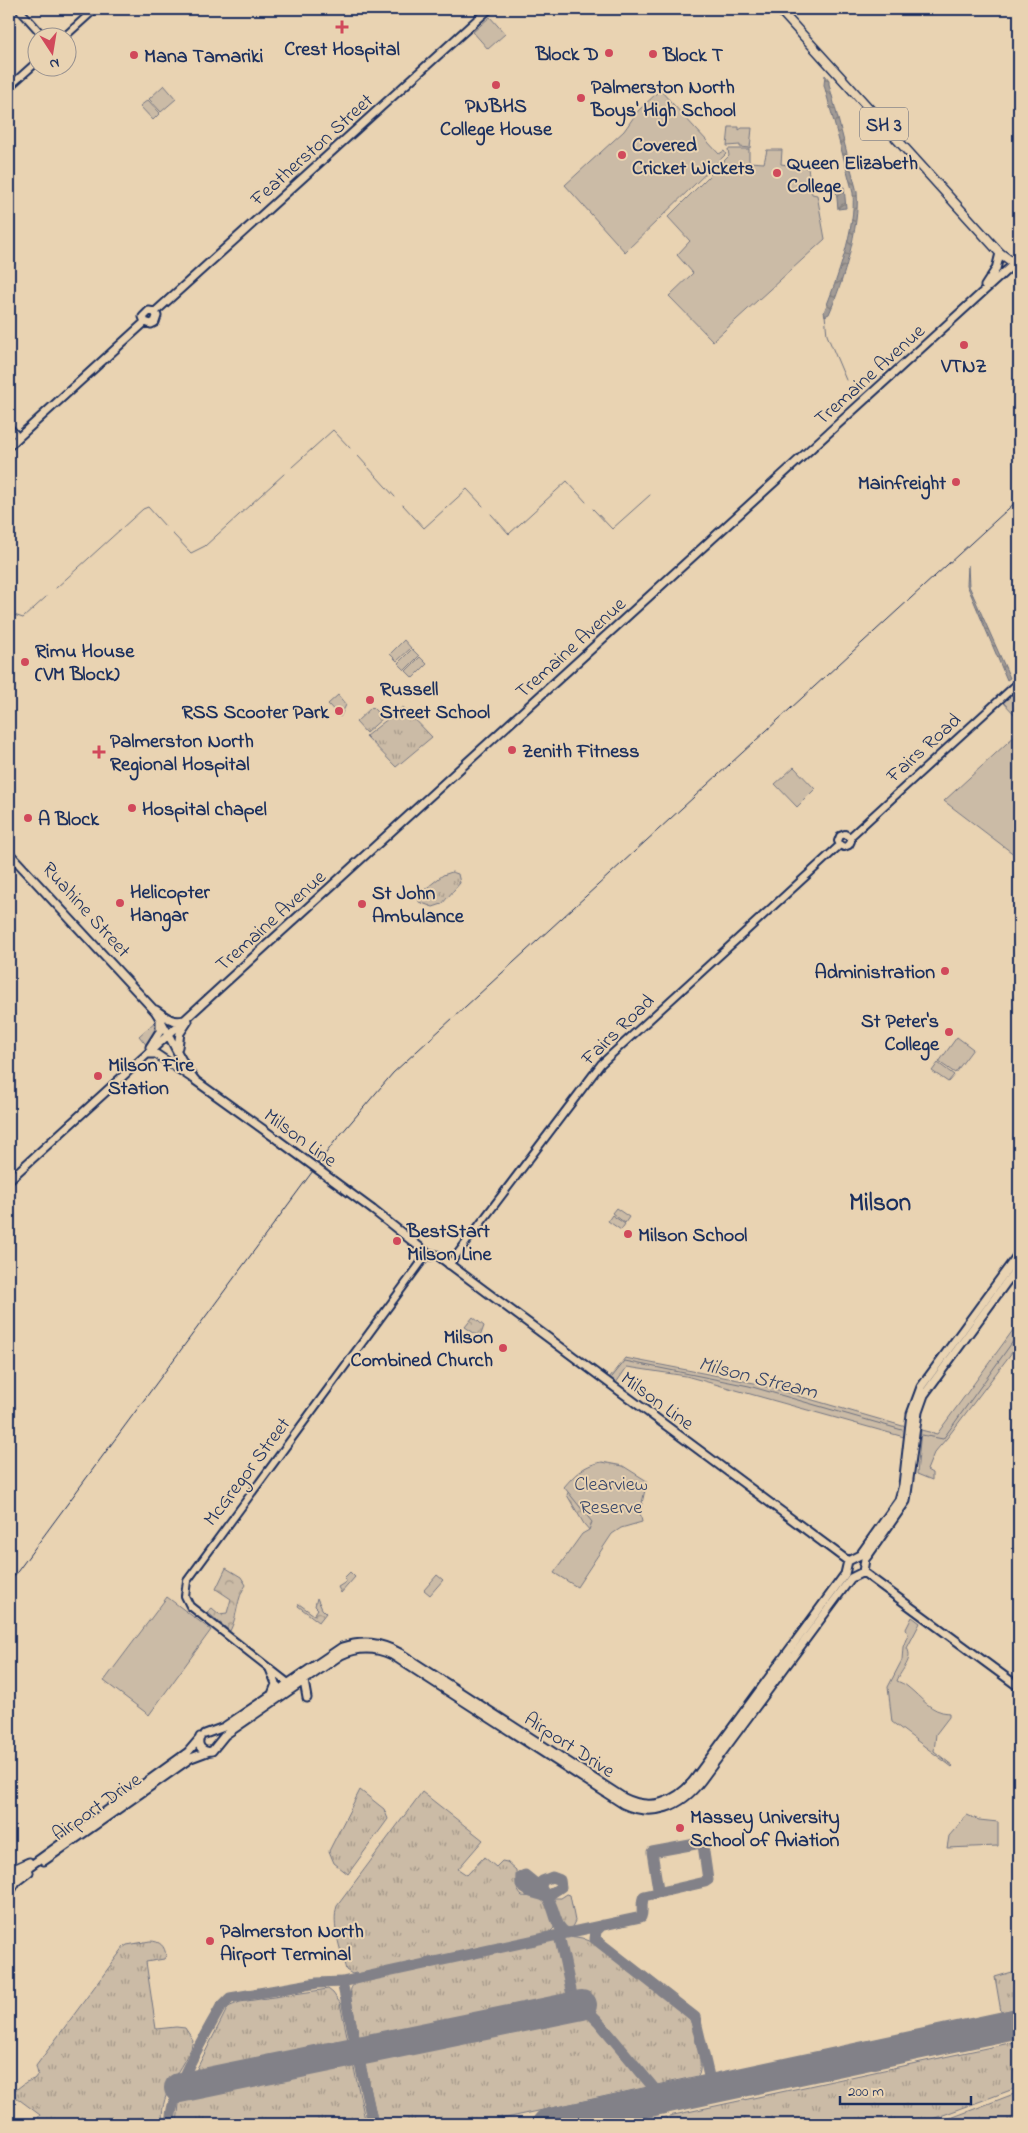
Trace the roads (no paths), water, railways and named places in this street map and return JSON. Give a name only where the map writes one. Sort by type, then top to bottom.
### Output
[{"type":"highway","name":"SH 3","points":[[779,9],[1000,253],[1018,263]]},
{"type":"main road","name":"Featherston Street","points":[[18,438],[145,322],[143,317],[145,313],[155,312],[489,9]]},
{"type":"main road","points":[[980,295],[996,269],[1000,253]]},
{"type":"main road","name":"Tremaine Avenue","points":[[9,1180],[980,295],[1018,263]]},
{"type":"main road","points":[[9,446],[18,438]]},
{"type":"main road","name":"Ruahine Street","points":[[9,847],[136,986],[140,995]]},
{"type":"main road","name":"Ruahine Street","points":[[9,853],[148,1004],[169,1034]]},
{"type":"main road","points":[[148,1004],[169,1020],[179,1021],[189,1016]]},
{"type":"main road","points":[[180,1055],[178,1042],[180,1034],[199,1007]]},
{"type":"main road","points":[[143,1058],[158,1034],[160,1019]]},
{"type":"main road","name":"Milson Line","points":[[169,1034],[196,1081],[372,1210],[442,1265],[449,1265]]},
{"type":"main road","points":[[143,1058],[156,1054],[196,1081]]},
{"type":"main road","name":"Milson Line","points":[[428,1253],[437,1255],[847,1565]]},
{"type":"main road","points":[[863,1572],[864,1564],[869,1554],[906,1501],[918,1412],[924,1395],[1000,1285],[1019,1253]]},
{"type":"main road","points":[[863,1572],[856,1576],[851,1574],[847,1565],[860,1555],[899,1500],[903,1485],[911,1414],[917,1394],[1000,1285],[1019,1264]]},
{"type":"main road","points":[[855,1557],[860,1558],[864,1564]]},
{"type":"main road","name":"Airport Drive","points":[[217,1746],[223,1736],[342,1647],[361,1642],[381,1644],[400,1653],[624,1798],[636,1803],[656,1804],[674,1798],[693,1781],[845,1574],[847,1565]]},
{"type":"main road","points":[[863,1572],[1019,1687]]},
{"type":"main road","name":"Airport Drive","points":[[9,1877],[23,1871],[188,1752],[202,1736],[224,1727],[272,1694],[304,1681],[348,1652],[367,1648],[387,1652],[622,1804],[641,1810],[661,1809],[679,1803],[697,1786],[850,1578],[856,1576]]},
{"type":"main road","points":[[270,1669],[276,1684],[272,1694]]},
{"type":"main road","points":[[304,1681],[307,1698]]},
{"type":"main road","points":[[214,1735],[217,1740],[217,1746],[212,1751],[207,1752],[200,1747],[202,1736],[214,1735]]},
{"type":"main road","name":"Airport Drive","points":[[9,1894],[14,1885],[24,1875],[191,1758],[207,1752]]},
{"type":"main road","points":[[9,1868],[24,1865],[65,1840]]},
{"type":"street","points":[[19,9],[36,28]]},
{"type":"street","points":[[74,28],[95,9]]},
{"type":"street","points":[[9,87],[28,70]]},
{"type":"street","points":[[9,427],[18,438]]},
{"type":"street","name":"Fairs Road","points":[[449,1265],[601,1064],[840,845],[838,840],[840,836],[845,834],[850,837],[1019,682]]},
{"type":"street","name":"McGregor Street","points":[[292,1686],[190,1606],[184,1596],[186,1581],[428,1253]]},
{"type":"street","points":[[437,1255],[450,1257],[457,1255]]},
{"type":"water","points":[[825,75],[829,80],[857,192],[857,206],[853,238],[845,271],[829,314],[825,316],[824,312],[849,237],[852,221],[853,193],[824,85]]},
{"type":"water","points":[[844,187],[846,208],[838,209],[836,188]]},
{"type":"water","points":[[968,565],[969,586],[1010,678],[1007,680],[967,585]]},
{"type":"waterway","points":[[825,315],[827,335],[846,380]]},
{"type":"waterway","points":[[292,467],[333,430],[350,448]]},
{"type":"waterway","points":[[358,456],[395,497]]},
{"type":"waterway","points":[[173,534],[191,553],[205,546],[284,474]]},
{"type":"waterway","points":[[491,514],[509,534],[567,481],[586,502]]},
{"type":"waterway","points":[[403,505],[424,528],[467,489],[483,506]]},
{"type":"waterway","points":[[593,509],[612,529],[650,495]]},
{"type":"waterway","points":[[56,588],[143,509],[148,507],[165,526]]},
{"type":"waterway","points":[[14,615],[23,618],[46,597]]},
{"type":"waterway","name":"Milson Stream","points":[[922,1435],[943,1439],[1019,1333]]},
{"type":"waterway","name":"Milson Stream","points":[[612,1377],[625,1361],[749,1386],[902,1430]]},
{"type":"railway","points":[[9,1583],[335,1141],[393,1073],[1019,499]]},
{"type":"place","name":"Crest Hospital","points":[[342,27]]},
{"type":"place","name":"Block D","points":[[609,53]]},
{"type":"place","name":"Block T","points":[[653,54]]},
{"type":"place","name":"Mana Tamariki","points":[[134,55]]},
{"type":"place","name":"PNBHS College House","points":[[496,85]]},
{"type":"place","name":"Palmerston North Boys' High School","points":[[581,98]]},
{"type":"place","name":"Covered Cricket Wickets","points":[[622,155]]},
{"type":"place","name":"Queen Elizabeth College","points":[[777,173]]},
{"type":"place","name":"VTNZ","points":[[964,345]]},
{"type":"place","name":"Mainfreight","points":[[956,482]]},
{"type":"place","name":"Rimu House (VM Block)","points":[[25,662]]},
{"type":"place","name":"Russell Street School","points":[[370,700]]},
{"type":"place","name":"RSS Scooter Park","points":[[339,711]]},
{"type":"place","name":"Zenith Fitness","points":[[512,750]]},
{"type":"place","name":"Palmerston North Regional Hospital","points":[[99,752]]},
{"type":"place","name":"Hospital chapel","points":[[132,808]]},
{"type":"place","name":"A Block","points":[[28,818]]},
{"type":"place","name":"Helicopter Hangar","points":[[120,903]]},
{"type":"place","name":"St John Ambulance","points":[[362,904]]},
{"type":"place","name":"Administration","points":[[945,971]]},
{"type":"place","name":"St Peter's College","points":[[949,1032]]},
{"type":"place","name":"Milson Fire Station","points":[[98,1076]]},
{"type":"place","name":"Milson School","points":[[628,1234]]},
{"type":"place","name":"BestStart Milson Line","points":[[397,1241]]},
{"type":"place","name":"Milson Combined Church","points":[[503,1348]]},
{"type":"place","name":"Massey University School of Aviation","points":[[680,1828]]},
{"type":"place","name":"Palmerston North Airport Terminal","points":[[210,1941]]},
{"type":"district","name":"Milson","points":[[880,1201]]},
{"type":"park label","name":"Clearview Reserve","points":[[611,1494]]}]
